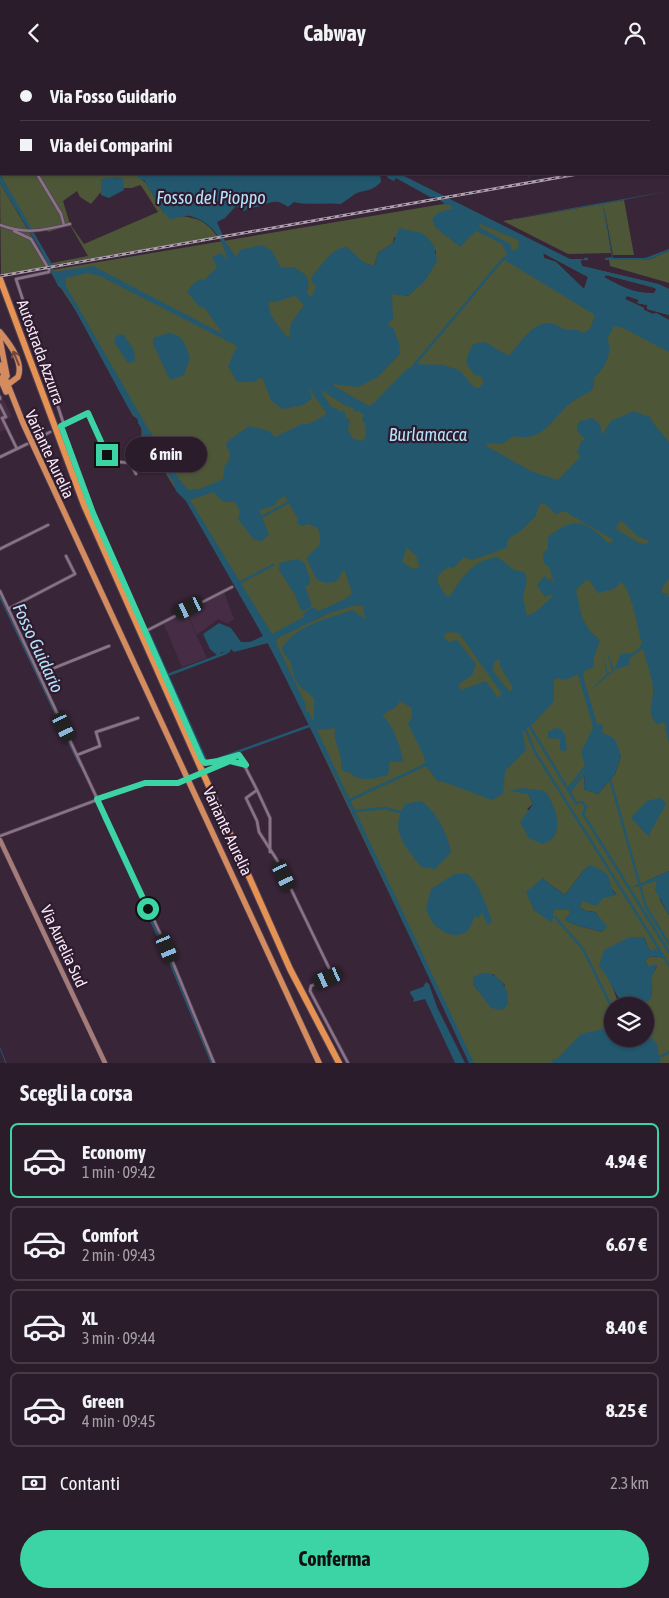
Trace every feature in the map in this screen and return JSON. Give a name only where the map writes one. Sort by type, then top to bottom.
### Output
[{"type":"highway","name":"Autostrada Azzurra","points":[[0,279],[2,291],[84,505],[290,969],[337,1063]]},
{"type":"highway","points":[[0,332],[12,348],[20,369],[18,377],[10,383]]},
{"type":"highway","points":[[0,340],[10,397]]},
{"type":"highway","name":"Variante Aurelia","points":[[0,365],[10,397]]},
{"type":"highway","name":"Variante Aurelia","points":[[0,373],[318,1063]]},
{"type":"highway","points":[[0,379],[10,397]]},
{"type":"main road","name":"Via Aurelia Sud","points":[[0,838],[105,1063]]},
{"type":"street","points":[[38,175],[61,214],[64,225]]},
{"type":"street","points":[[1,225],[29,232],[33,229],[48,229],[70,224]]},
{"type":"street","points":[[1,225],[31,239],[48,267],[49,272],[16,279],[86,495],[206,762],[239,755],[246,765],[270,818],[270,852]]},
{"type":"street","points":[[0,405],[6,417],[2,418],[17,449]]},
{"type":"street","points":[[57,429],[88,413],[110,461],[130,463],[136,474]]},
{"type":"street","points":[[33,441],[50,432]]},
{"type":"street","points":[[0,457],[27,444]]},
{"type":"street","points":[[0,549],[48,525]]},
{"type":"street","points":[[8,609],[75,575],[66,556]]},
{"type":"street","points":[[146,631],[232,587]]},
{"type":"street","points":[[0,591],[167,948],[214,1063]]},
{"type":"street","points":[[39,674],[109,646]]},
{"type":"street","points":[[77,755],[99,747],[96,732],[138,718]]},
{"type":"street","points":[[0,838],[97,799],[145,783],[177,783],[230,761],[246,765]]},
{"type":"street","points":[[258,790],[248,795],[246,800],[257,821],[259,832],[276,860],[331,971],[330,977],[311,986],[310,991],[348,1063]]},
{"type":"shaded area","points":[[0,392],[12,417],[3,421],[6,429],[0,432]]},
{"type":"shaded area","points":[[224,592],[234,619],[227,624],[218,619],[197,635],[186,610]]},
{"type":"shaded area","points":[[185,610],[207,658],[182,667],[163,622]]},
{"type":"green space","points":[[1,175],[137,175],[147,184],[163,212],[199,220],[218,237],[52,265],[52,263],[88,256],[70,225],[48,232],[46,229],[30,229]],"holes":[[[116,177],[122,179],[123,188],[132,188],[140,185],[158,212],[84,244],[70,224],[63,201],[77,191],[80,197],[91,204],[101,192],[101,183]]]},
{"type":"green space","points":[[0,183],[50,267],[1,275]]},
{"type":"green space","points":[[624,200],[634,255],[613,255],[604,207],[611,253],[568,254],[503,221]]},
{"type":"green space","points":[[455,202],[569,259],[580,259],[582,266],[658,284],[669,289],[669,315],[647,309],[647,305],[637,303],[639,300],[627,296],[625,299],[644,308],[644,310],[653,314],[656,313],[669,320],[669,871],[631,888],[653,880],[658,881],[660,900],[669,915],[669,1063],[472,1063],[451,1023],[287,679],[184,497],[174,487],[146,441],[144,442],[141,437],[139,422],[133,416],[76,311],[51,273],[51,270]],"holes":[[[394,237],[436,251],[436,258],[431,271],[408,296],[396,294],[368,264],[374,266],[378,253],[393,243]],[[543,253],[588,277],[584,289],[556,262],[544,258]],[[606,275],[655,288],[656,290],[654,293],[640,292],[622,287],[604,277]],[[601,724],[602,733],[621,756],[615,774],[598,794],[584,789],[585,765]],[[528,794],[557,829],[527,809],[533,804]],[[590,865],[616,894],[582,901],[579,907],[586,911],[595,912],[606,927],[602,932],[565,920],[570,910],[554,910],[542,914],[534,910],[532,903],[543,878],[565,895],[583,871]],[[644,937],[649,950],[666,958],[651,956],[645,960],[648,966],[657,966],[650,978],[652,993],[649,997],[654,997],[654,1047],[604,1047],[604,997],[616,997],[607,973]],[[493,974],[505,985],[491,1007],[473,984]]]},
{"type":"green space","points":[[669,251],[669,283],[610,266],[609,260],[648,260]]},
{"type":"water","name":"Burlamacca","points":[[0,175],[52,264],[54,272],[93,266],[223,334],[204,307],[200,307],[187,292],[197,281],[205,280],[217,267],[212,257],[221,253],[227,259],[219,238],[204,222],[190,216],[170,219],[163,212],[144,180],[141,180],[137,175],[380,175],[381,182],[377,185],[355,194],[341,204],[294,202],[288,207],[279,202],[273,202],[244,211],[236,206],[225,218],[217,222],[226,243],[236,257],[240,250],[262,245],[272,251],[281,268],[294,267],[307,277],[307,293],[311,297],[316,287],[311,280],[313,275],[336,250],[347,247],[363,262],[374,266],[378,253],[393,243],[399,228],[422,233],[434,245],[437,261],[425,281],[408,296],[392,294],[393,319],[387,325],[393,328],[399,343],[400,354],[378,377],[358,387],[334,384],[334,386],[369,406],[405,371],[415,364],[443,365],[459,370],[475,388],[479,388],[484,382],[481,376],[475,375],[466,363],[473,344],[485,342],[509,356],[526,335],[537,326],[550,323],[583,333],[590,329],[595,315],[503,259],[507,254],[502,244],[476,231],[460,247],[435,227],[432,219],[439,212],[452,209],[451,205],[446,205],[436,197],[430,197],[396,178],[394,181],[386,175],[402,175],[570,259],[585,259],[580,261],[582,266],[658,284],[669,289],[669,315],[647,309],[647,305],[637,303],[639,300],[627,296],[625,299],[644,308],[644,310],[653,314],[656,313],[669,320],[669,352],[623,328],[614,326],[607,339],[609,355],[594,378],[594,386],[591,391],[568,405],[547,427],[536,435],[530,437],[514,436],[502,444],[487,443],[486,446],[533,472],[558,480],[580,457],[577,453],[581,441],[586,440],[577,431],[577,425],[580,421],[592,418],[600,424],[602,435],[611,421],[634,411],[645,416],[649,415],[669,442],[669,578],[662,588],[662,593],[669,594],[667,595],[669,597],[669,744],[664,722],[657,724],[651,715],[653,685],[642,649],[630,658],[629,665],[616,669],[587,693],[607,674],[602,651],[608,673],[612,671],[606,649],[614,670],[621,654],[634,653],[642,644],[634,611],[625,586],[621,582],[614,589],[598,593],[589,580],[585,581],[576,590],[582,618],[590,631],[600,640],[594,657],[593,667],[566,680],[557,678],[554,680],[554,701],[534,723],[522,730],[526,750],[505,771],[503,794],[492,800],[444,782],[438,782],[425,765],[424,756],[408,724],[412,717],[412,708],[400,701],[396,707],[382,715],[396,737],[403,762],[390,762],[388,775],[362,779],[343,771],[335,739],[335,728],[317,730],[474,1063],[469,1063],[468,1061],[342,792],[268,643],[234,652],[231,649],[229,653],[222,652],[218,656],[210,649],[203,634],[219,623],[231,628],[241,642],[250,642],[263,636],[186,501],[176,491],[172,479],[146,441],[141,438],[143,431],[138,420],[129,409],[76,311],[64,291],[58,286],[40,249],[0,183]],"holes":[[[478,223],[519,242],[518,248],[512,251],[510,244],[481,228]],[[543,253],[588,277],[584,289],[556,262],[544,258]],[[87,273],[100,276],[237,346],[228,366],[237,382],[253,382],[262,377],[271,400],[282,409],[303,405],[312,399],[311,395],[314,398],[309,388],[327,414],[309,424],[302,424],[275,437],[269,431],[249,426],[228,441],[226,445],[230,453],[228,462],[225,464],[223,479],[200,489],[188,490],[179,479],[146,425],[66,286],[66,278]],[[606,275],[656,288],[656,290],[654,293],[640,292],[628,289],[604,277]],[[296,296],[304,305],[291,323],[289,337],[287,337],[272,316],[269,302],[276,302]],[[320,389],[344,405],[353,408],[355,412],[364,414],[362,421],[365,423],[366,436],[363,441],[353,439],[348,431],[350,420],[345,417],[345,411],[339,412],[338,409],[331,407]],[[213,492],[224,502],[235,502],[240,511],[238,519],[254,540],[262,541],[269,534],[259,510],[274,506],[278,500],[285,496],[298,519],[297,524],[302,526],[309,524],[318,528],[319,544],[308,556],[307,560],[317,580],[326,583],[336,582],[344,569],[352,593],[347,598],[319,611],[312,607],[303,614],[304,617],[272,634],[190,500]],[[544,503],[556,514],[564,511],[612,539],[613,542],[608,543],[593,529],[579,523],[565,526],[548,537],[548,549],[543,553],[544,563],[549,567],[555,586],[551,579],[547,580],[545,575],[537,585],[545,597],[550,594],[553,596],[538,610],[527,616],[523,596],[527,580],[524,572],[514,570],[498,557],[490,558],[476,565],[465,575],[450,596],[446,596],[437,581],[439,574],[448,567],[453,568],[464,557],[472,560],[507,547],[509,539],[535,517],[540,504]],[[619,522],[623,522],[637,536],[649,541],[646,544],[639,543],[616,529]],[[407,547],[416,556],[420,567],[413,569],[402,562]],[[353,606],[363,606],[365,619],[352,610],[314,623],[296,633],[282,648],[291,663],[295,680],[302,689],[314,698],[314,723],[309,712],[306,711],[306,705],[276,643],[278,638],[330,613]],[[449,632],[459,633],[502,694],[498,698],[486,681],[461,690],[458,685],[472,675],[476,664],[457,640],[448,642],[443,635]],[[500,660],[500,666],[513,688],[510,692],[493,671],[494,663]]]},
{"type":"water","points":[[116,177],[123,179],[124,190],[109,198],[101,195],[101,179]]},
{"type":"water","points":[[669,191],[603,204],[613,258],[645,258],[669,249],[669,251],[648,260],[605,260],[605,258],[612,257],[602,204],[510,219]]},
{"type":"water","points":[[168,333],[177,335],[180,338],[185,344],[190,357],[184,375],[170,380],[153,344],[153,338]]},
{"type":"water","points":[[123,334],[134,350],[135,361],[128,363],[114,342],[116,336]]},
{"type":"water","points":[[297,559],[304,562],[310,578],[309,585],[305,586],[312,606],[304,611],[301,610],[295,595],[279,570],[279,563]]},
{"type":"water","points":[[601,724],[603,726],[602,733],[616,741],[621,756],[615,774],[598,794],[584,789],[585,765],[581,752],[594,726]]},
{"type":"water","points":[[555,728],[561,729],[565,735],[567,750],[563,751],[560,749],[560,739],[548,738],[548,732]]},
{"type":"water","points":[[523,788],[545,791],[554,808],[557,828],[552,839],[545,843],[542,844],[529,838],[520,822],[533,804],[528,794],[509,791]]},
{"type":"water","points":[[661,798],[666,804],[650,833],[650,838],[631,818],[647,801]]},
{"type":"water","points":[[421,801],[432,811],[441,824],[451,852],[435,869],[421,867],[404,845],[399,830],[398,822],[405,804]]},
{"type":"water","points":[[590,865],[606,874],[613,891],[617,895],[603,898],[596,906],[582,901],[579,907],[586,911],[595,912],[607,927],[602,932],[564,920],[569,915],[569,910],[554,910],[552,923],[534,910],[526,892],[543,878],[565,895],[583,871]]},
{"type":"water","points":[[669,871],[669,915],[655,890],[657,881],[630,888]]},
{"type":"water","points":[[455,874],[467,874],[475,882],[492,921],[488,925],[482,913],[478,918],[474,916],[468,930],[457,935],[445,932],[439,928],[432,921],[426,909],[431,889]]},
{"type":"water","points":[[630,937],[644,937],[649,950],[659,949],[666,958],[651,956],[645,960],[648,966],[657,965],[652,979],[651,997],[618,997],[599,966],[604,950]]},
{"type":"water","points":[[487,973],[497,977],[504,984],[508,1004],[503,1010],[491,1008],[473,984],[473,978],[479,974]]},
{"type":"water","points":[[426,982],[429,984],[437,1007],[465,1063],[455,1063],[425,999],[413,1002],[414,999],[410,993],[411,991],[423,987]]},
{"type":"water","points":[[604,1029],[604,1047],[654,1047],[654,1040],[657,1044],[660,1063],[552,1063],[553,1059],[557,1059],[581,1034]]},
{"type":"waterway","points":[[415,364],[503,259]]},
{"type":"waterway","points":[[262,517],[289,502]]},
{"type":"waterway","points":[[239,583],[273,565]]},
{"type":"waterway","name":"Fosso Guidario","points":[[0,596],[80,765]]},
{"type":"waterway","points":[[149,633],[207,763],[210,762]]},
{"type":"waterway","points":[[168,675],[226,653]]},
{"type":"waterway","points":[[583,672],[582,677],[596,725],[594,726],[579,673],[583,672]]},
{"type":"waterway","points":[[669,952],[583,814],[586,807],[582,802],[576,803],[529,725],[522,730],[526,730],[535,752],[669,965]]},
{"type":"waterway","points":[[215,760],[309,726]]},
{"type":"waterway","points":[[350,800],[425,765]]},
{"type":"waterway","points":[[568,789],[585,767],[585,773],[569,792]]},
{"type":"waterway","points":[[610,779],[646,907],[669,944]]},
{"type":"waterway","points":[[355,811],[385,808],[400,812]]},
{"type":"waterway","name":"Fosso Guidario","points":[[103,817],[168,957],[212,1063]]},
{"type":"waterway","points":[[555,917],[583,949],[607,997]]},
{"type":"waterway","points":[[0,1048],[6,1063]]},
{"type":"waterway","points":[[660,1057],[669,1052]]},
{"type":"railway","points":[[0,276],[572,175]]},
{"type":"route","points":[[107,455],[88,413],[61,426],[93,513],[202,760],[205,763],[239,755],[246,765],[230,761],[178,783],[145,783],[97,799],[148,909]]},
{"type":"water label","name":"Fosso del Pioppo","points":[[211,198]]}]
